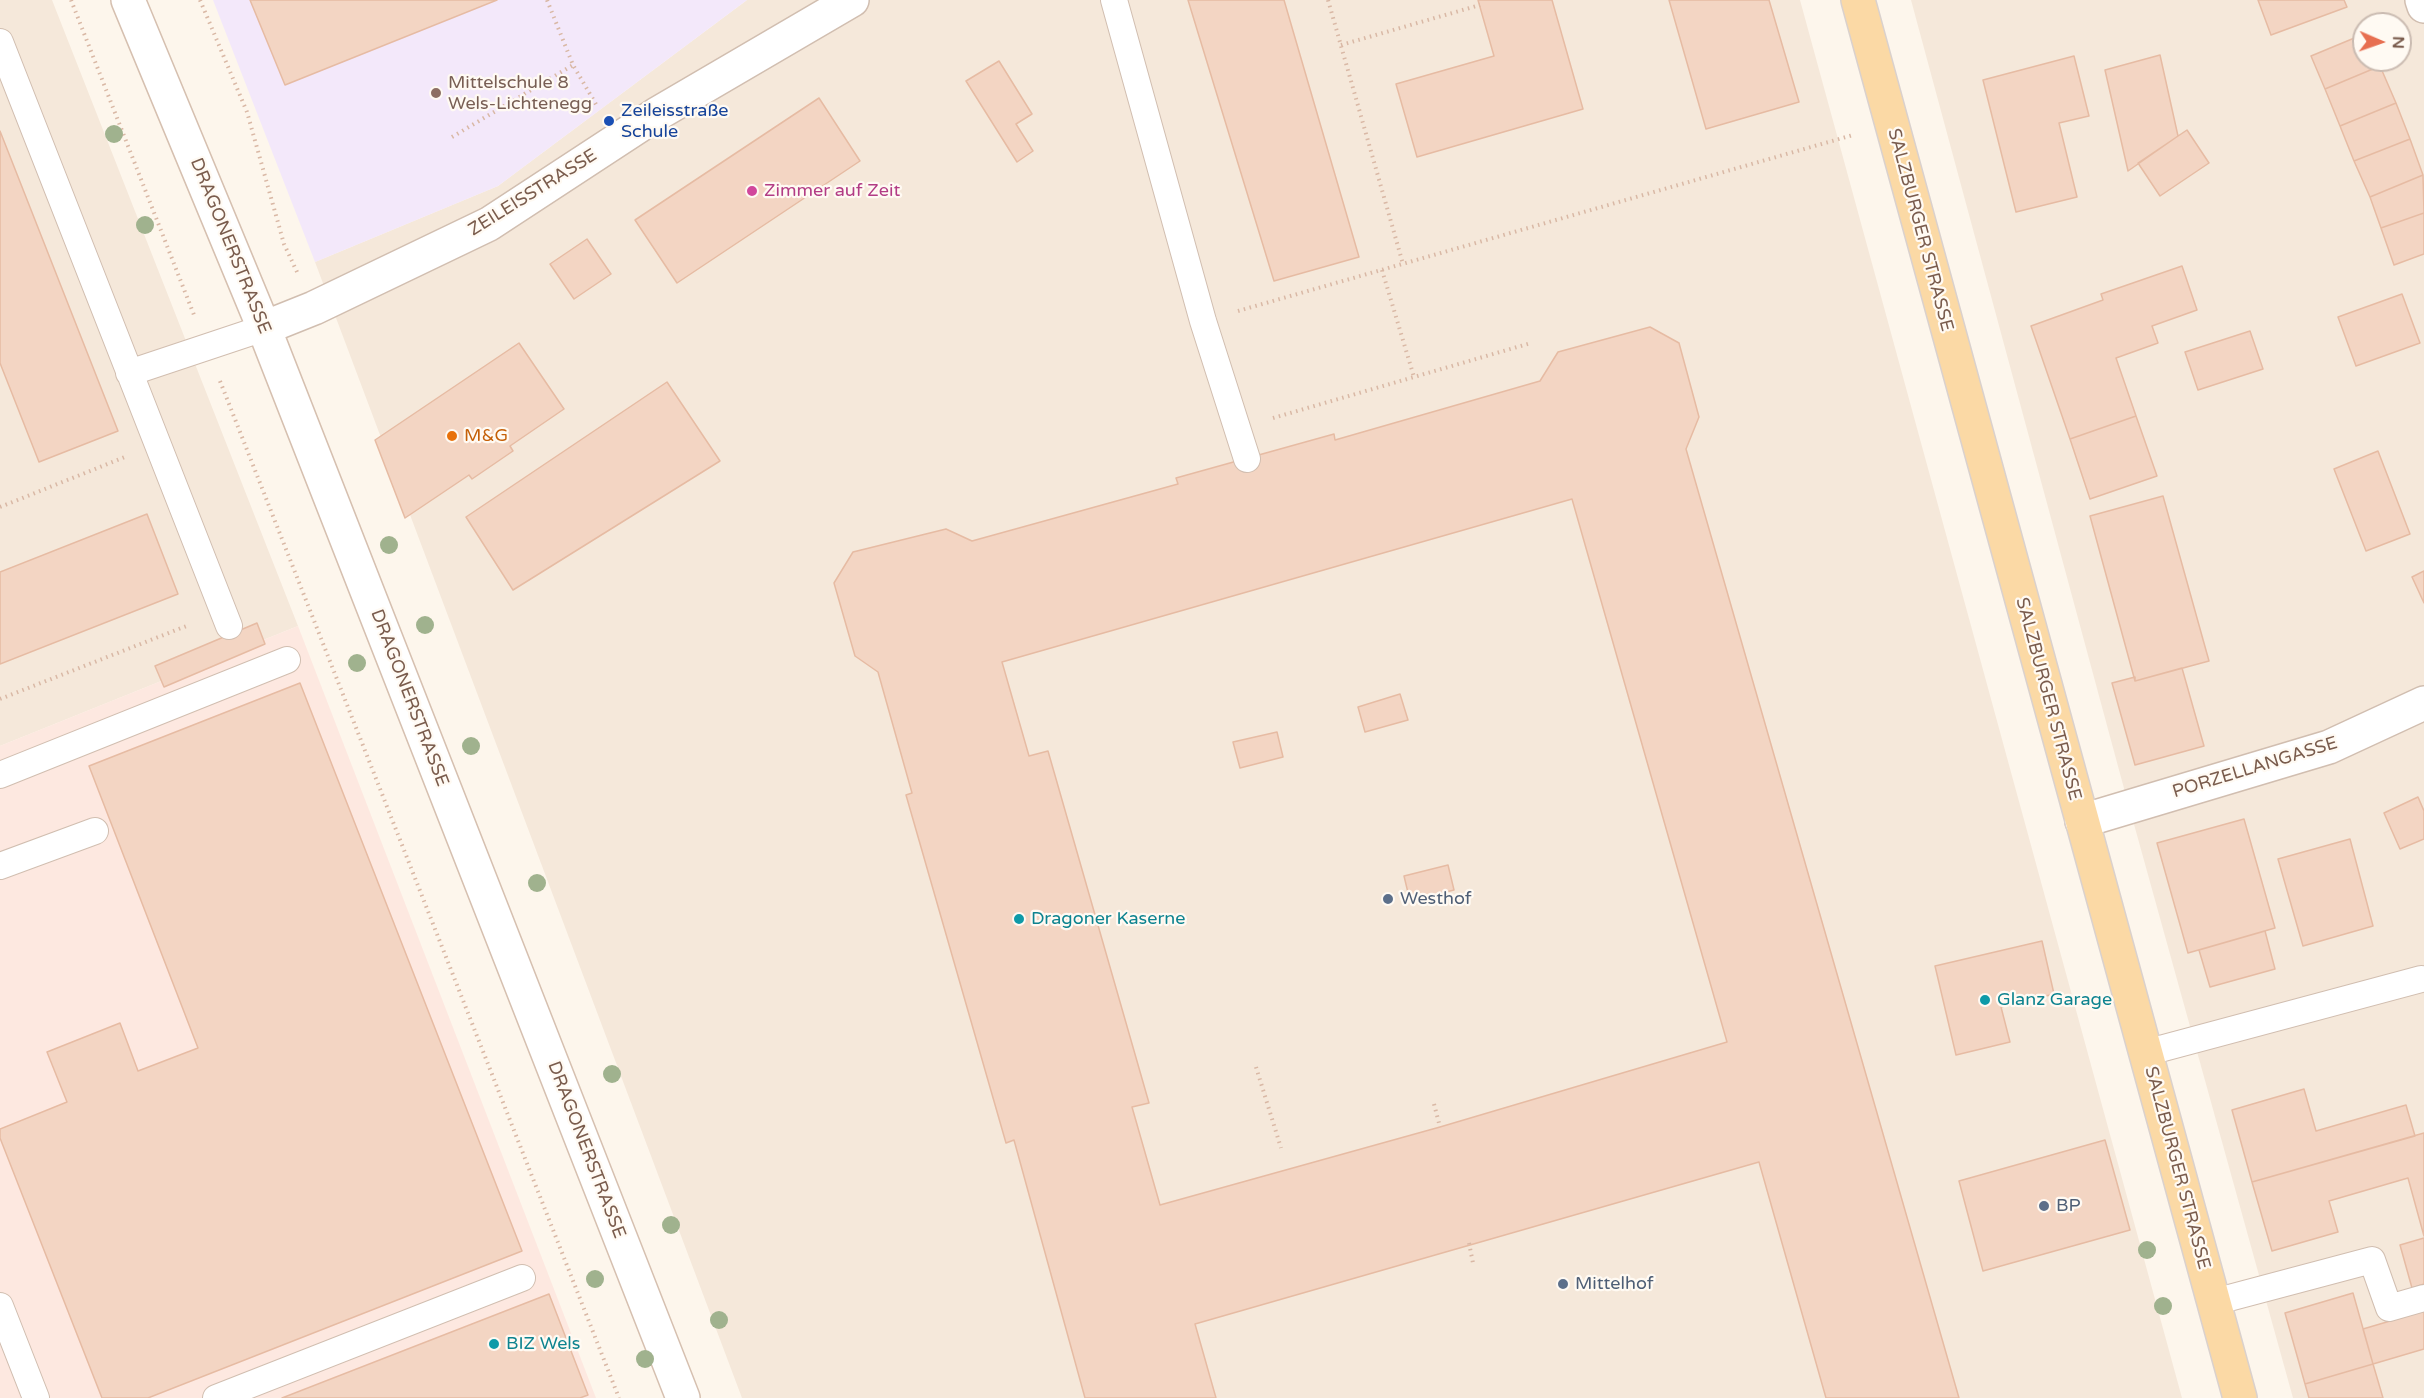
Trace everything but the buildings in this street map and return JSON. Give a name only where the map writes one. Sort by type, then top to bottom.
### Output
[{"type":"main road","name":"DRAGONERSTRASSE","points":[[129,0],[264,328],[683,1398]]},
{"type":"main road","name":"ZEILEISSTRASSE","points":[[264,328],[314,308],[489,224],[657,114],[852,0]]},
{"type":"main road","name":"SALZBURGER STRASSE","points":[[1858,0],[2240,1398]]},
{"type":"main road","points":[[2422,0],[2424,6]]},
{"type":"main road","name":"PORZELLANGASSE","points":[[2082,821],[2329,747],[2424,703]]},
{"type":"lane","points":[[1114,0],[1203,321],[1247,459]]},
{"type":"lane","points":[[0,42],[226,618]]},
{"type":"lane","points":[[129,373],[207,349],[264,328]]},
{"type":"lane","points":[[0,775],[287,660]]},
{"type":"lane","points":[[0,866],[95,831]]},
{"type":"lane","points":[[2145,1053],[2421,979]]},
{"type":"lane","points":[[2214,1302],[2372,1260],[2389,1308],[2424,1298]]},
{"type":"lane","points":[[216,1398],[522,1278]]},
{"type":"lane","points":[[0,1306],[36,1398]]},
{"type":"path","points":[[70,0],[619,1398]]},
{"type":"path","points":[[200,0],[247,112],[284,244],[314,308]]},
{"type":"path","points":[[547,0],[573,65],[617,141]]},
{"type":"path","points":[[1328,0],[1403,264]]},
{"type":"path","points":[[1341,45],[1480,5]]},
{"type":"path","points":[[452,137],[573,65]]},
{"type":"path","points":[[1203,321],[1891,124]]},
{"type":"path","points":[[1382,270],[1414,378]]},
{"type":"path","points":[[1237,428],[1531,343]]},
{"type":"path","points":[[0,507],[157,444]]},
{"type":"path","points":[[0,699],[226,618]]},
{"type":"path","points":[[1256,1067],[1281,1148]]},
{"type":"path","points":[[1434,1104],[1440,1127]]},
{"type":"path","points":[[1469,1243],[1473,1263]]},
{"type":"shaded area","points":[[0,0],[52,0],[298,626],[0,746]]},
{"type":"shaded area","name":"Mittelschule 8 Wels-Lichtenegg","points":[[213,0],[747,0],[498,186],[315,262]]},
{"type":"shaded area","points":[[747,0],[1800,0],[2182,1398],[742,1398],[315,262],[498,186]]},
{"type":"shaded area","points":[[1911,0],[2424,0],[2424,1398],[2293,1398],[2122,781]]},
{"type":"shaded area","points":[[298,626],[596,1398],[0,1398],[0,746]]},
{"type":"place","name":"Mittelschule 8 Wels-Lichtenegg","points":[[436,93]]},
{"type":"place","name":"Zeileisstraße Schule","points":[[609,121]]},
{"type":"place","name":"Zimmer auf Zeit","points":[[752,191]]},
{"type":"place","name":"M&G","points":[[452,436]]},
{"type":"place","name":"Westhof","points":[[1388,899]]},
{"type":"place","name":"Dragoner Kaserne","points":[[1019,919]]},
{"type":"place","name":"Glanz Garage","points":[[1985,1000]]},
{"type":"place","name":"BP","points":[[2044,1206]]},
{"type":"place","name":"Mittelhof","points":[[1563,1284]]},
{"type":"place","name":"BIZ Wels","points":[[494,1344]]}]
